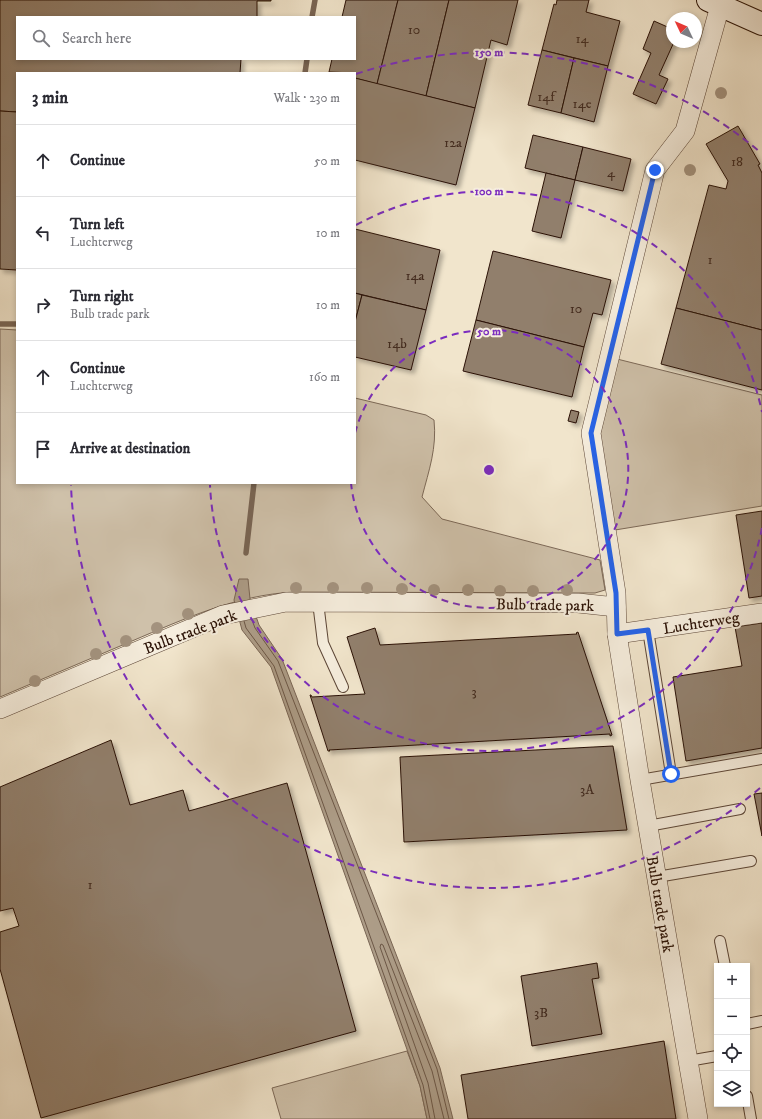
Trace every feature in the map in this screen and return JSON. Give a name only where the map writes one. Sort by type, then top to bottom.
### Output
[{"type":"main road","points":[[714,3],[762,24]]},
{"type":"street","points":[[616,607],[616,593],[591,433],[655,170],[685,131],[714,3]]},
{"type":"street","name":"Bulb trade park","points":[[0,710],[223,615],[286,602],[578,603],[616,607],[617,634],[640,780],[698,1119]]},
{"type":"street","name":"Luchterweg","points":[[617,634],[762,612]]},
{"type":"lane","points":[[318,602],[323,643],[343,688]]},
{"type":"lane","points":[[648,630],[671,774]]},
{"type":"lane","points":[[640,780],[762,759]]},
{"type":"lane","points":[[648,826],[740,809]]},
{"type":"lane","points":[[657,877],[751,861]]},
{"type":"lane","points":[[720,941],[724,963]]},
{"type":"lane","points":[[750,1024],[762,1022]]},
{"type":"lane","points":[[688,1061],[714,1057]]},
{"type":"lane","points":[[749,1107],[751,1119]]},
{"type":"shaded area","points":[[0,329],[16,330],[16,484],[356,484],[356,398],[426,415],[434,420],[435,430],[433,450],[422,497],[442,519],[600,560],[605,590],[595,593],[294,592],[252,598],[211,609],[0,697]]},
{"type":"shaded area","points":[[617,359],[762,395],[762,506],[615,530],[599,439]]},
{"type":"shaded area","points":[[407,1051],[420,1086],[427,1119],[281,1119],[272,1088]]},
{"type":"water","points":[[239,579],[248,579],[250,599],[259,625],[282,659],[440,1068],[453,1119],[427,1119],[420,1086],[271,667],[242,630],[234,600]]},
{"type":"building","points":[[0,0],[271,0],[257,1],[257,16],[16,16],[16,60],[241,60],[240,72],[16,72],[16,112],[0,111]]},
{"type":"building","points":[[346,0],[398,0],[377,84],[356,78],[356,72],[329,72],[332,60],[356,60],[356,16],[342,16]]},
{"type":"building","points":[[398,0],[449,0],[426,96],[377,84]]},
{"type":"building","points":[[449,0],[518,0],[507,45],[491,40],[475,108],[426,96]]},
{"type":"building","points":[[557,0],[589,0],[586,12],[620,21],[608,66],[542,50],[554,4],[556,5]]},
{"type":"building","points":[[654,21],[666,26],[666,48],[671,48],[659,75],[668,79],[656,104],[633,94],[651,53],[643,49]]},
{"type":"building","points":[[542,50],[574,58],[561,113],[528,105]]},
{"type":"building","points":[[574,58],[608,66],[594,122],[561,113]]},
{"type":"building","points":[[356,78],[475,108],[456,185],[356,160]]},
{"type":"building","points":[[0,111],[16,112],[16,270],[0,269]]},
{"type":"building","points":[[738,126],[760,164],[758,165],[762,173],[762,330],[676,308],[709,185],[726,189],[728,181],[706,144]]},
{"type":"building","points":[[533,135],[583,147],[575,180],[525,168]]},
{"type":"building","points":[[583,147],[631,159],[623,191],[575,180]]},
{"type":"building","points":[[546,173],[575,180],[561,238],[532,231]]},
{"type":"building","points":[[356,229],[440,250],[426,310],[356,293]]},
{"type":"building","points":[[493,251],[611,280],[602,315],[593,313],[584,347],[476,320]]},
{"type":"building","points":[[356,293],[362,295],[356,318]]},
{"type":"building","points":[[362,295],[426,310],[411,370],[356,357],[356,318]]},
{"type":"building","points":[[676,308],[762,330],[762,390],[661,364]]},
{"type":"building","points":[[476,320],[584,347],[572,397],[463,371]]},
{"type":"building","points":[[571,410],[579,412],[576,423],[568,421]]},
{"type":"building","points":[[762,511],[762,596],[749,598],[736,515]]},
{"type":"building","points":[[762,623],[762,748],[686,761],[673,677],[742,666],[735,627]]},
{"type":"building","points":[[375,628],[380,645],[577,634],[576,633],[578,632],[612,735],[328,751],[310,695],[312,697],[365,694],[347,637]]},
{"type":"building","points":[[111,740],[130,805],[183,790],[189,811],[287,783],[356,1031],[41,1118],[0,969],[0,932],[19,926],[13,908],[0,911],[0,787]]},
{"type":"building","points":[[613,746],[627,830],[404,842],[400,757]]},
{"type":"building","points":[[762,793],[762,836],[754,794]]},
{"type":"building","points":[[597,963],[599,978],[592,979],[602,1034],[532,1046],[521,976]]},
{"type":"building","points":[[664,1041],[676,1119],[468,1119],[461,1075]]},
{"type":"waterway","points":[[312,16],[315,0]]},
{"type":"waterway","points":[[305,72],[307,60]]},
{"type":"waterway","points":[[0,324],[16,324]]},
{"type":"waterway","points":[[246,553],[254,484]]},
{"type":"route","points":[[655,170],[591,433],[616,593],[617,634],[648,630],[671,774]]}]
